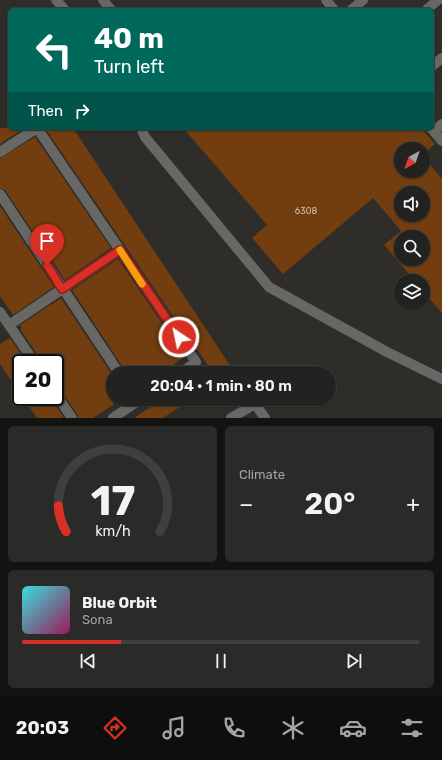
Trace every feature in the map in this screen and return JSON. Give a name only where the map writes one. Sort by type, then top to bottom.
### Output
[{"type":"street","points":[[56,0],[63,8]]},
{"type":"street","points":[[103,0],[109,8]]},
{"type":"street","points":[[326,0],[332,8]]},
{"type":"street","points":[[353,8],[363,0]]},
{"type":"street","points":[[428,8],[438,0]]},
{"type":"street","points":[[434,64],[442,58]]},
{"type":"street","points":[[0,152],[34,130]]},
{"type":"street","points":[[38,130],[196,362],[190,366]]},
{"type":"street","points":[[143,130],[145,137],[269,287],[387,352],[442,379]]},
{"type":"street","points":[[434,130],[442,141]]},
{"type":"street","points":[[0,194],[114,366]]},
{"type":"street","points":[[9,325],[120,250]]},
{"type":"street","points":[[0,312],[29,354]]},
{"type":"street","points":[[232,418],[255,404],[265,418]]},
{"type":"street","points":[[64,406],[72,418]]},
{"type":"street","points":[[113,418],[130,406]]},
{"type":"building","points":[[0,128],[8,128],[8,130],[22,130],[0,144]]},
{"type":"building","points":[[46,130],[74,130],[230,366],[208,366],[197,349],[196,350]]},
{"type":"building","points":[[185,130],[423,130],[435,144],[430,149],[430,142],[394,142],[394,178],[430,178],[430,164],[442,179],[442,313],[430,299],[430,274],[409,274],[402,266],[430,266],[430,230],[400,230],[373,198],[283,274],[252,238],[267,225]]},
{"type":"building","points":[[35,137],[111,248],[65,280],[5,190],[0,188],[0,158]]},
{"type":"building","points":[[0,206],[54,287],[13,315],[0,296]]},
{"type":"building","points":[[394,237],[394,257],[384,245]]},
{"type":"building","points":[[118,259],[185,357],[171,366],[122,366],[72,290]]},
{"type":"building","points":[[61,298],[106,366],[106,406],[111,406],[93,418],[78,418],[77,414],[64,395],[64,354],[37,354],[20,329],[22,328],[20,325]]},
{"type":"building","points":[[10,338],[21,354],[12,354],[12,382],[0,364],[0,344]]},
{"type":"building","points":[[28,406],[56,406],[64,418],[37,418]]},
{"type":"building","points":[[152,406],[181,406],[163,418],[134,418]]},
{"type":"slow traffic","points":[[120,250],[142,284]]},
{"type":"route","points":[[47,265],[62,289],[120,250],[179,337]]}]
